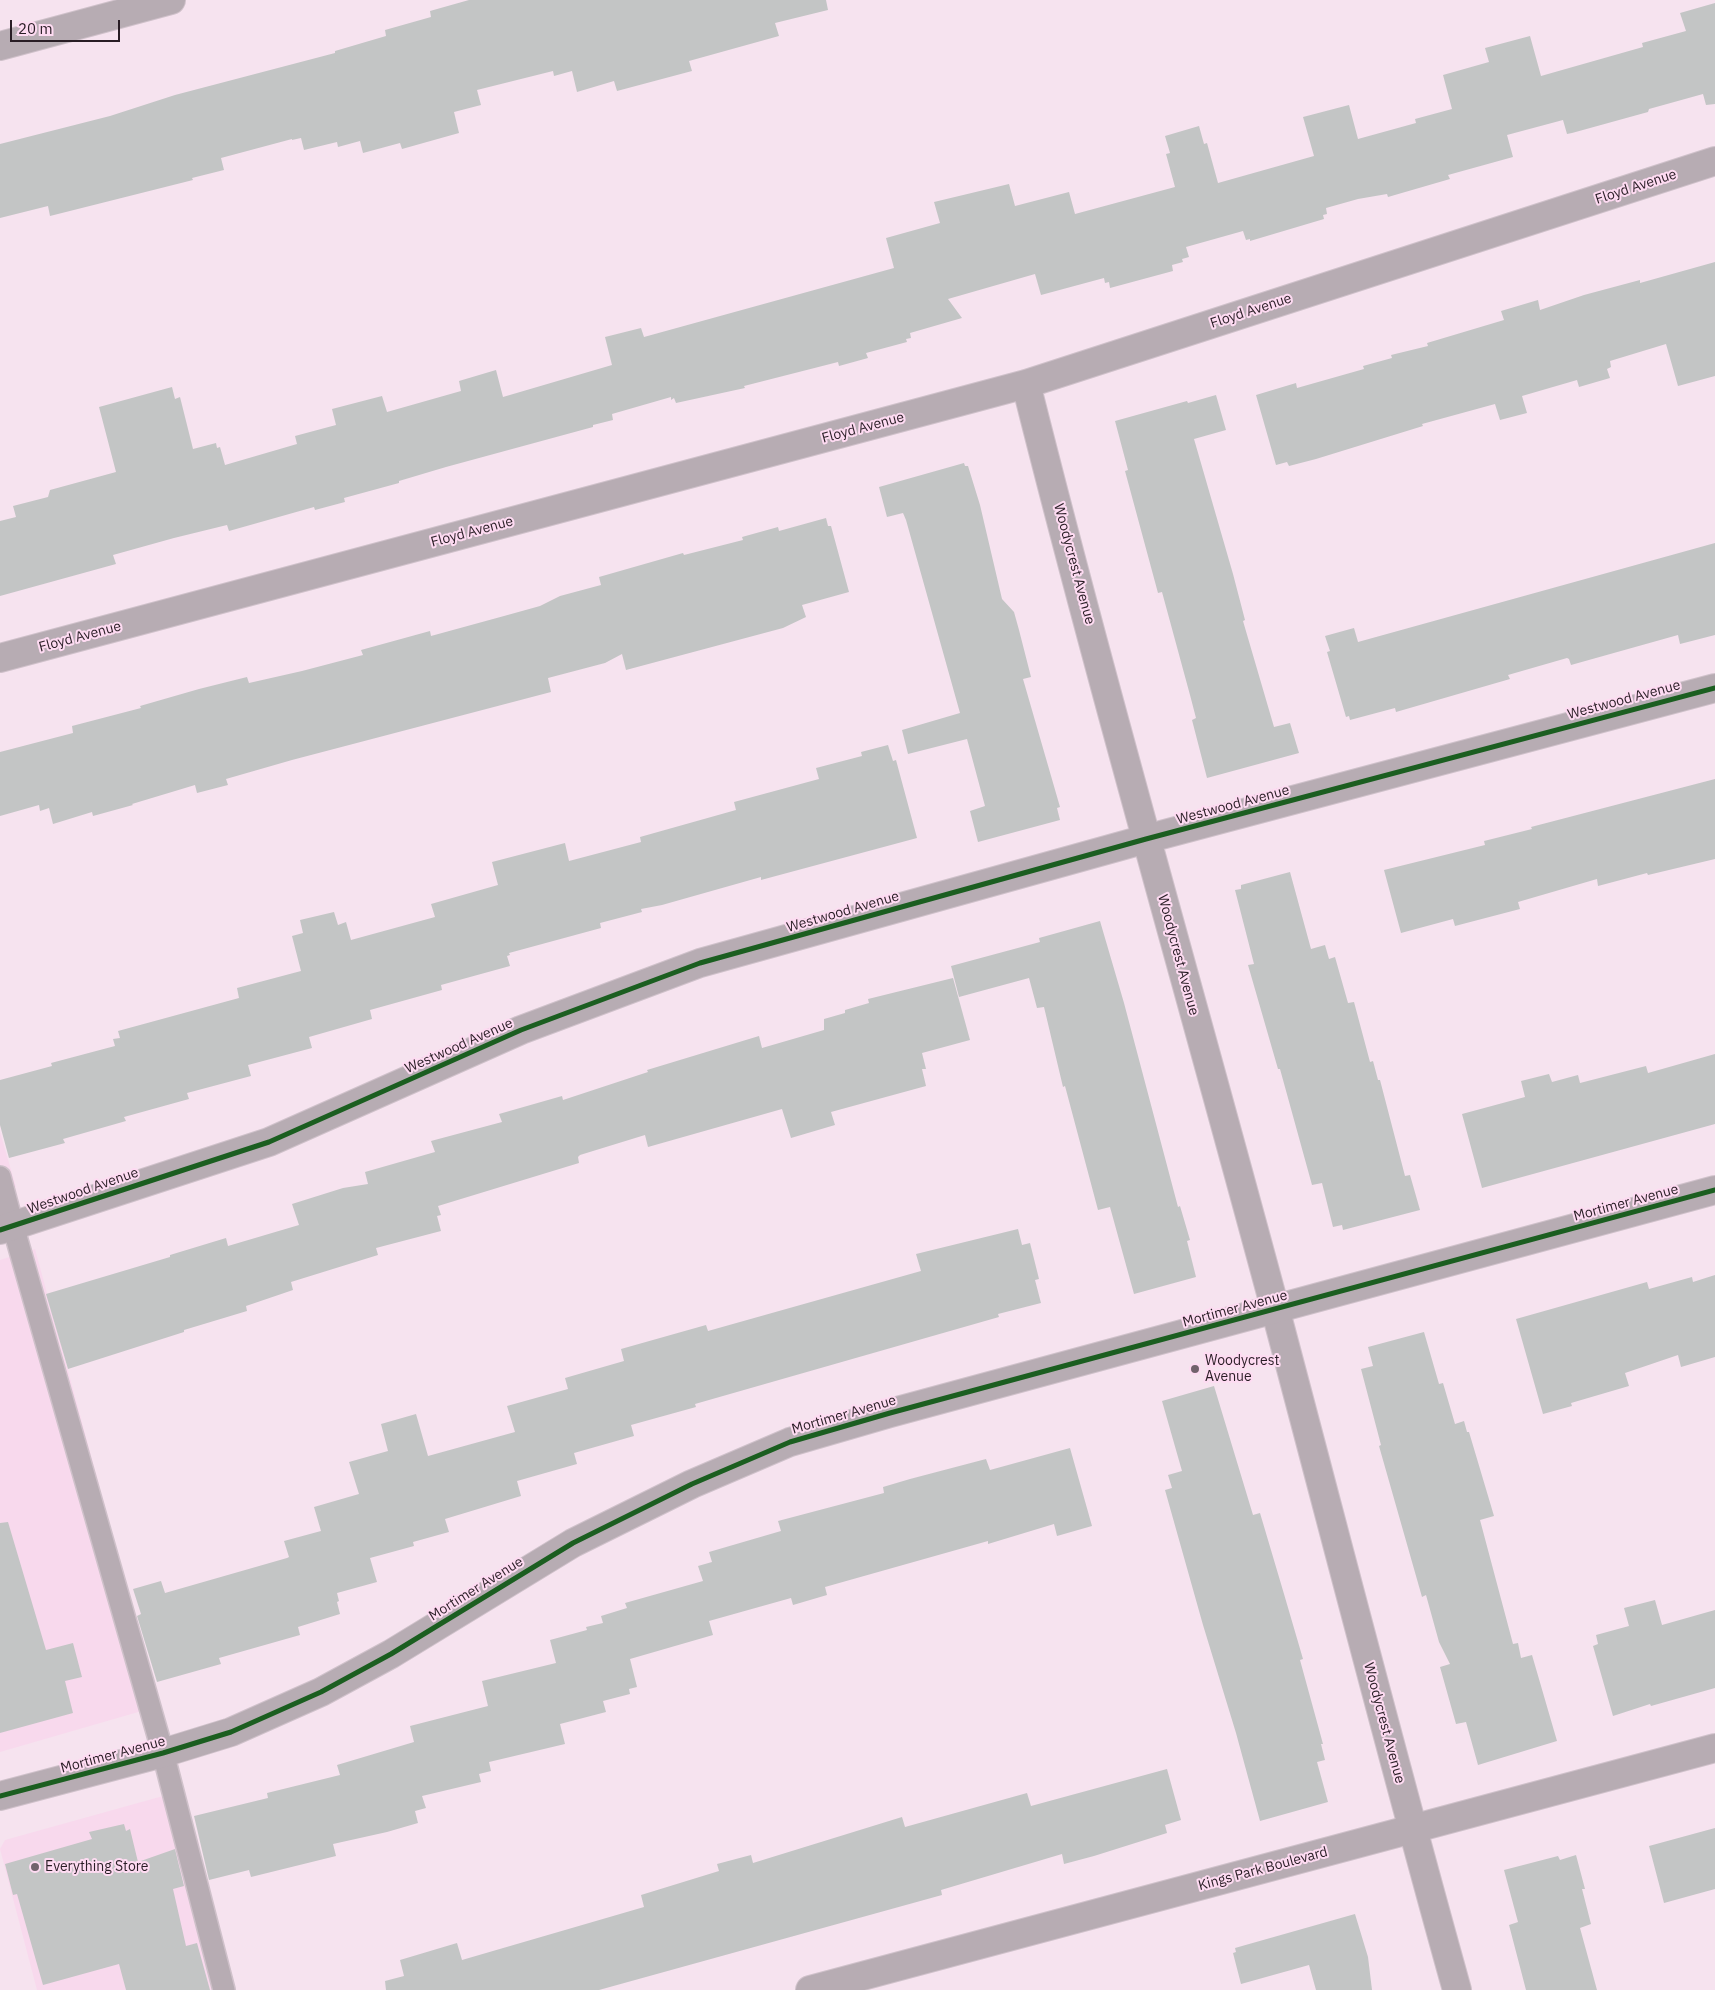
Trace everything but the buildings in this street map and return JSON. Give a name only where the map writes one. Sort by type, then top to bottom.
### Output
[{"type":"street","points":[[0,46],[171,0]]},
{"type":"street","name":"Floyd Avenue","points":[[0,658],[1026,384],[1715,161]]},
{"type":"street","name":"Woodycrest Avenue","points":[[1026,384],[1146,839],[1275,1310],[1412,1829],[1457,1990]]},
{"type":"street","name":"Westwood Avenue","points":[[6,1228],[268,1142],[522,1030],[700,964],[1146,839],[1715,688]]},
{"type":"street","name":"Mortimer Avenue","points":[[0,1796],[164,1753],[231,1732],[321,1692],[391,1654],[573,1542],[692,1484],[790,1442],[890,1413],[1715,1190]]},
{"type":"street","name":"Kings Park Boulevard","points":[[810,1990],[1715,1748]]},
{"type":"lane","points":[[0,1177],[6,1228],[164,1753],[224,1990]]},
{"type":"shaded area","points":[[0,1132],[16,1187],[0,1192]]},
{"type":"shaded area","points":[[35,1249],[159,1706],[0,1752],[0,1260]]},
{"type":"shaded area","points":[[181,1791],[235,1990],[37,1990],[0,1849],[5,1840]]},
{"type":"cycle path","points":[[0,1230],[269,1142],[521,1030],[700,963],[1146,839],[1715,688]]},
{"type":"cycle path","points":[[0,1796],[163,1753],[231,1732],[321,1692],[391,1654],[573,1543],[692,1484],[790,1442],[890,1413],[1715,1190]]},
{"type":"place","name":"Woodycrest Avenue","points":[[1195,1369]]},
{"type":"place","name":"Everything Store","points":[[35,1867]]}]
